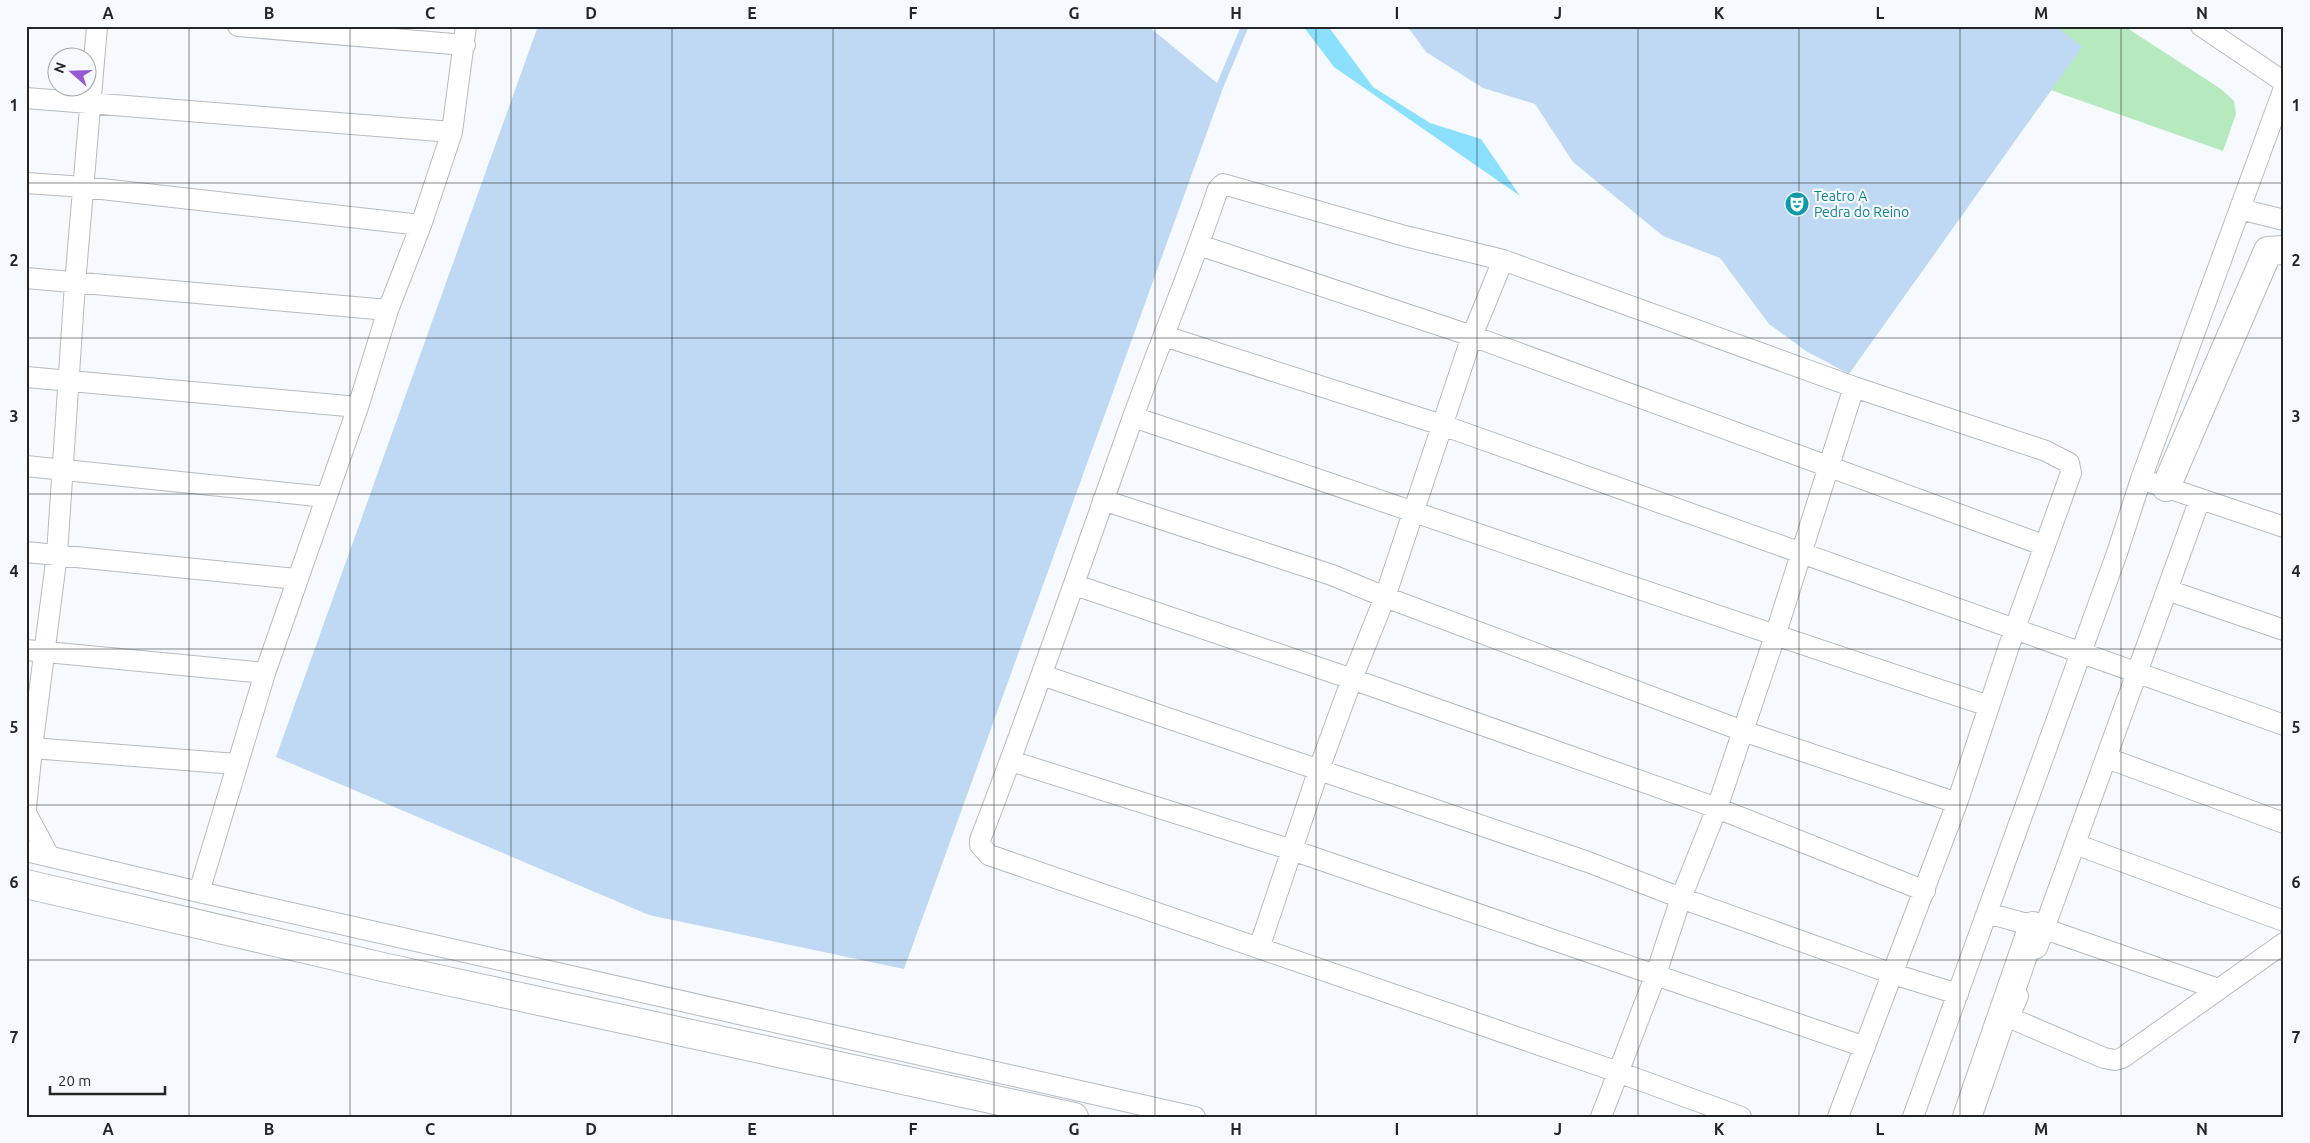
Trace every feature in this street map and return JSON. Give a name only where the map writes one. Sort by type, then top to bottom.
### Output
[{"type":"street","points":[[2153,483],[2268,251],[2284,250]]},
{"type":"street","points":[[26,884],[387,968],[1074,1117]]},
{"type":"street","points":[[1967,1117],[2039,927]]},
{"type":"lane","points":[[26,808],[32,748],[35,651],[57,554],[75,284],[92,103],[97,26]]},
{"type":"lane","points":[[199,892],[265,672],[296,579],[358,407],[388,310],[421,226],[452,132],[465,35],[238,26]]},
{"type":"lane","points":[[2201,26],[2284,82]]},
{"type":"lane","points":[[1914,1117],[2081,653],[2153,483],[2240,209],[2284,88]]},
{"type":"lane","points":[[26,98],[452,132]]},
{"type":"lane","points":[[26,183],[84,187],[421,226]]},
{"type":"lane","points":[[1741,1117],[1618,1072],[989,855],[980,845],[980,840],[1075,585],[1133,417],[1199,245],[1218,189],[1223,184],[1405,236],[1503,260],[1854,387],[2046,451],[2069,463],[2071,473],[2014,628],[1957,803],[1838,1117]]},
{"type":"lane","points":[[2240,209],[2284,220]]},
{"type":"lane","points":[[1199,245],[1472,336],[2043,545]]},
{"type":"lane","points":[[1259,948],[1319,769],[1385,597],[1472,336],[1503,260]]},
{"type":"lane","points":[[26,278],[75,284],[388,310]]},
{"type":"lane","points":[[1164,336],[1442,425],[2081,653],[2138,671],[2284,725]]},
{"type":"lane","points":[[26,378],[358,407]]},
{"type":"lane","points":[[1601,1117],[1656,974],[1681,898],[1717,808],[1775,636],[1854,387]]},
{"type":"lane","points":[[1133,417],[1414,511],[1775,636],[1989,706]]},
{"type":"lane","points":[[26,466],[326,497]]},
{"type":"lane","points":[[2153,483],[2284,527]]},
{"type":"lane","points":[[2200,499],[2075,844],[2039,927],[2012,1016],[2015,1020],[2104,1058],[2115,1060],[2122,1058],[2218,988],[2284,943]]},
{"type":"lane","points":[[1103,500],[1332,575],[1385,597],[1743,732],[1957,803]]},
{"type":"lane","points":[[26,552],[296,579]]},
{"type":"lane","points":[[1075,585],[1352,679],[1717,808],[1925,891]]},
{"type":"lane","points":[[2167,590],[2284,630]]},
{"type":"lane","points":[[35,651],[265,672]]},
{"type":"lane","points":[[1042,675],[1588,862],[1681,898],[1893,974],[1958,994]]},
{"type":"lane","points":[[32,748],[236,764]]},
{"type":"lane","points":[[2107,758],[2284,823]]},
{"type":"lane","points":[[1011,761],[1292,850],[1864,1047]]},
{"type":"lane","points":[[26,813],[49,856]]},
{"type":"lane","points":[[2075,844],[2284,921]]},
{"type":"lane","points":[[26,851],[199,892],[1195,1117]]},
{"type":"lane","points":[[1987,913],[2039,927],[2218,988]]},
{"type":"green space","points":[[1951,26],[2124,26],[2221,89],[2234,101],[2236,114],[2223,151],[2028,82]]},
{"type":"water","points":[[1303,26],[1328,26],[1373,87],[1430,123],[1481,139],[1520,196],[1334,67]]},
{"type":"building","points":[[538,26],[1148,26],[1217,83],[1241,26],[1249,26],[1223,88],[904,969],[649,915],[276,757]]},
{"type":"building","name":"Teatro A Pedra do Reino","points":[[1407,26],[2056,26],[2082,47],[1849,374],[1806,351],[1769,324],[1720,258],[1663,236],[1573,162],[1535,104],[1483,88],[1426,52]]},
{"type":"place","name":"Teatro A Pedra do Reino","points":[[1797,204]]}]
